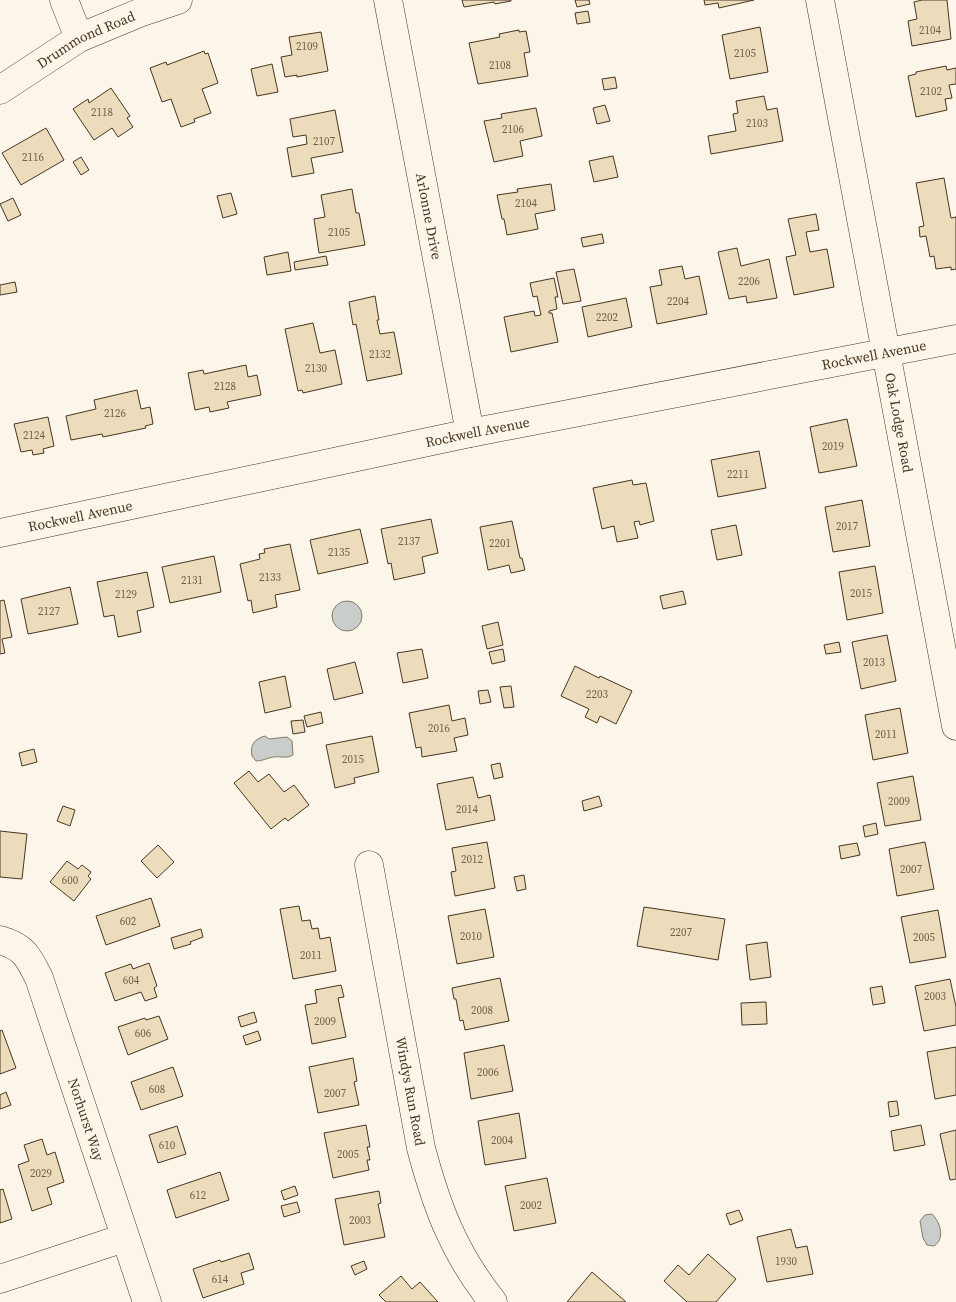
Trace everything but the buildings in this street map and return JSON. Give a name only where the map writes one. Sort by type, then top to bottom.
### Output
[{"type":"street","points":[[64,0],[79,38]]},
{"type":"street","name":"Drummond Road","points":[[0,90],[79,38],[139,13],[178,0]]},
{"type":"street","name":"Arlonne Drive","points":[[388,0],[470,433]]},
{"type":"street","name":"Oak Lodge Road","points":[[820,0],[956,726]]},
{"type":"street","name":"Rockwell Avenue","points":[[0,533],[470,433],[956,339]]},
{"type":"street","name":"Windys Run Road","points":[[369,864],[421,1148],[432,1189],[444,1222],[460,1256],[493,1302]]},
{"type":"street","name":"Norhurst Way","points":[[7,942],[28,957],[39,978],[124,1238],[147,1302]]},
{"type":"street","points":[[0,1279],[124,1238]]},
{"type":"shaded area","points":[[347,601],[358,605],[362,616],[358,627],[347,631],[336,627],[332,616],[336,605]]},
{"type":"shaded area","points":[[265,736],[269,739],[287,737],[292,741],[293,755],[256,761],[252,756],[252,746],[258,739]]},
{"type":"shaded area","points":[[932,1214],[938,1222],[941,1235],[934,1246],[927,1245],[923,1238],[920,1221],[925,1215]]}]
